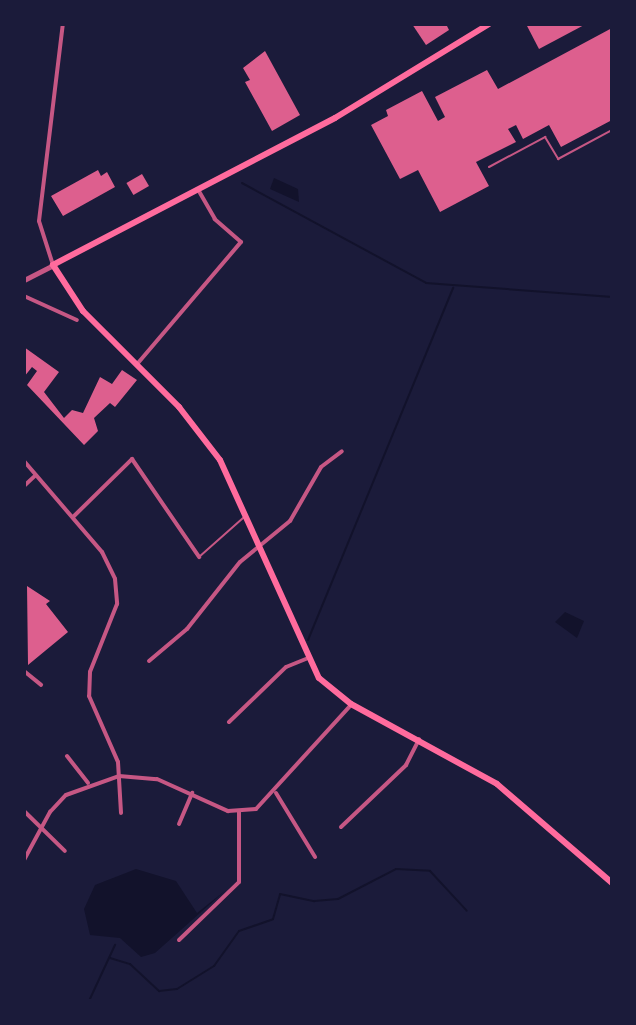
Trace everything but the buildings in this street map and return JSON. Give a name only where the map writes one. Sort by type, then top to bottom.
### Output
[{"type":"main road","points":[[489,24],[398,83],[53,266],[83,311],[138,363],[203,436],[248,514],[306,659],[319,678],[351,704],[419,738],[497,784],[612,883]]},
{"type":"street","points":[[24,280],[53,266],[39,221],[63,24]]},
{"type":"street","points":[[138,363],[241,242],[215,219],[198,188]]},
{"type":"street","points":[[24,296],[77,320]]},
{"type":"street","points":[[149,661],[164,653],[240,562],[290,521],[321,467],[342,451]]},
{"type":"street","points":[[73,517],[132,459],[198,557]]},
{"type":"street","points":[[24,461],[102,552],[117,583],[117,604],[90,672],[89,696],[110,739],[119,776],[122,813]]},
{"type":"street","points":[[24,486],[36,475]]},
{"type":"street","points":[[229,722],[286,667],[306,659]]},
{"type":"street","points":[[24,671],[41,685]]},
{"type":"street","points":[[24,860],[40,829],[66,795],[88,783],[119,776],[157,779],[239,812],[265,804],[351,704]]},
{"type":"street","points":[[341,827],[406,765],[419,738]]},
{"type":"street","points":[[67,756],[88,783]]},
{"type":"street","points":[[276,792],[315,857]]},
{"type":"street","points":[[179,824],[192,794]]},
{"type":"street","points":[[24,811],[40,829],[65,850]]},
{"type":"street","points":[[179,940],[239,882],[239,812]]},
{"type":"lane","points":[[489,168],[545,137],[558,159],[612,130]]},
{"type":"lane","points":[[198,557],[248,514]]},
{"type":"shaded area","points":[[274,178],[298,189],[299,202],[270,189]]},
{"type":"shaded area","points":[[565,612],[584,621],[577,638],[555,622]]},
{"type":"shaded area","points":[[136,869],[176,881],[197,913],[226,890],[155,953],[141,957],[120,938],[90,935],[84,909],[95,885]]},
{"type":"waterway","points":[[242,183],[426,283],[612,297]]},
{"type":"waterway","points":[[308,640],[453,288]]},
{"type":"waterway","points":[[110,958],[130,964],[159,991],[177,989],[214,966],[239,931],[273,919],[280,894],[314,901],[338,899],[396,869],[430,871],[467,911]]},
{"type":"waterway","points":[[89,1001],[115,945]]}]
